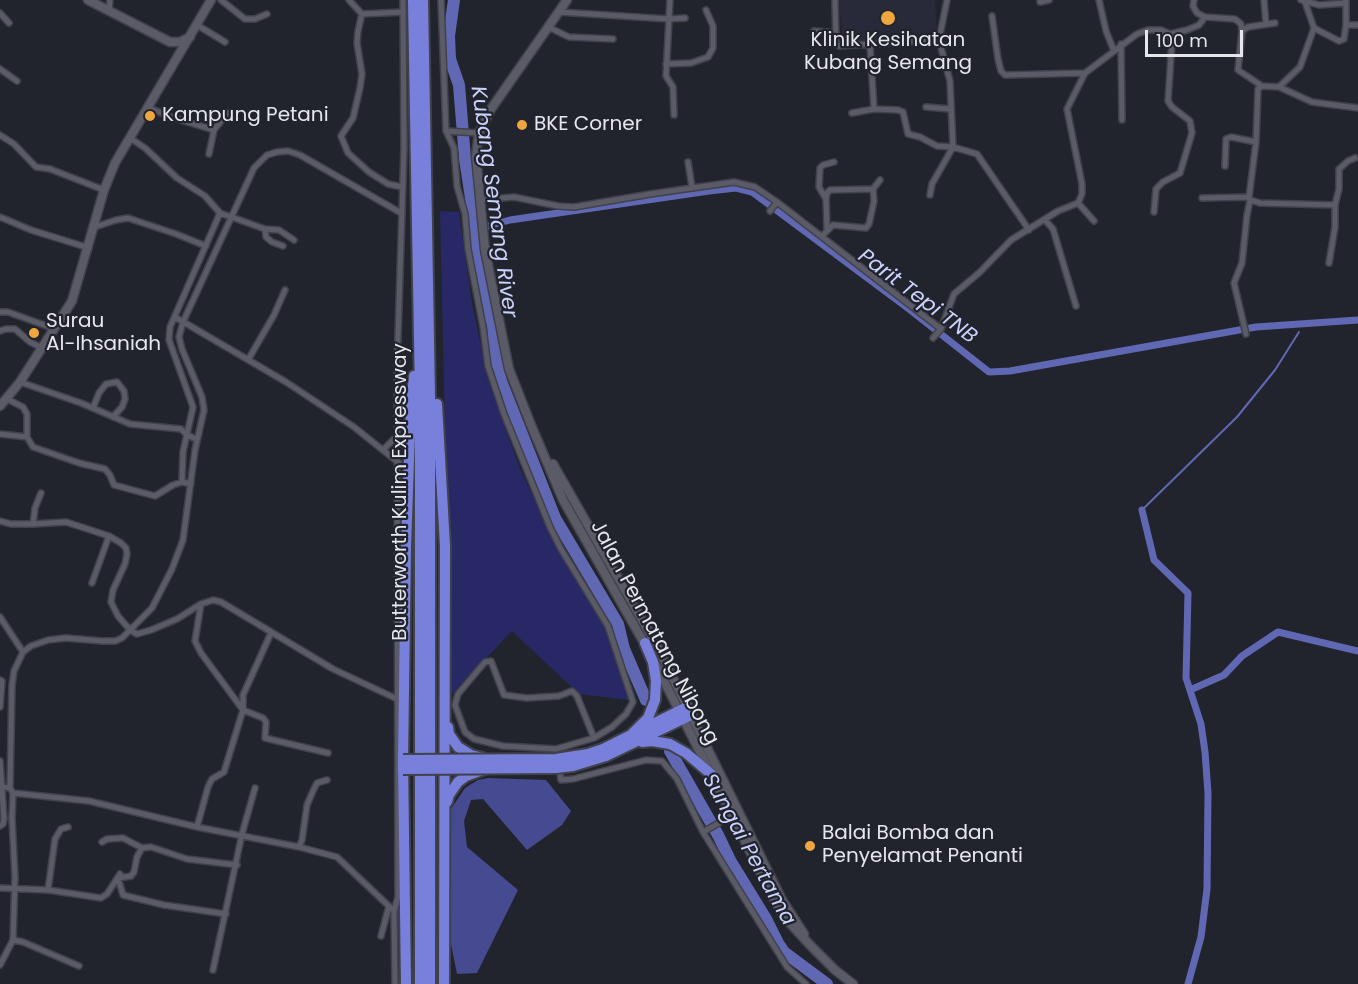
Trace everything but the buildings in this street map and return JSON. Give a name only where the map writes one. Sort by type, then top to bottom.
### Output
[{"type":"highway","name":"Butterworth Kulim Expressway","points":[[412,0],[420,395],[420,984]]},
{"type":"highway","name":"Butterworth Kulim Expressway","points":[[423,0],[430,342],[430,984]]},
{"type":"highway","points":[[406,984],[403,764],[411,405],[418,342]]},
{"type":"highway","points":[[430,342],[437,405],[445,546],[444,984]]},
{"type":"highway","points":[[633,739],[648,718],[655,700],[656,681],[653,662],[645,643]]},
{"type":"highway","points":[[445,702],[449,734],[458,747],[485,764]]},
{"type":"highway","points":[[403,764],[485,764],[556,768],[573,766],[686,713]]},
{"type":"highway","points":[[633,739],[670,744],[686,753],[712,775]]},
{"type":"highway","points":[[445,809],[449,795],[458,782],[485,764]]},
{"type":"main road","points":[[88,0],[170,42],[180,42],[190,36]]},
{"type":"main road","points":[[0,406],[20,382],[72,301],[104,190],[116,162],[211,0]]},
{"type":"main road","name":"Jalan Permatang Nibong","points":[[567,0],[475,132],[485,250],[509,369],[563,500],[686,713],[782,900],[797,920],[810,945]]},
{"type":"main road","points":[[170,42],[175,56],[174,65]]},
{"type":"main road","name":"Jalan Permatang Nibong","points":[[531,424],[658,648],[728,817],[775,901],[810,945],[853,984]]},
{"type":"street","points":[[109,11],[110,0]]},
{"type":"street","points":[[221,0],[245,19],[255,19],[267,14]]},
{"type":"street","points":[[349,0],[362,14],[403,12]]},
{"type":"street","points":[[395,984],[394,911],[398,897],[399,463],[397,368],[404,148],[403,0]]},
{"type":"street","points":[[441,0],[440,28],[448,131],[454,148],[457,186],[465,213],[468,249],[488,366],[504,414],[550,527],[608,626],[633,702],[626,714],[612,727],[594,738],[556,748],[503,746],[474,739],[465,732],[455,705],[458,694],[485,662],[491,661],[504,695],[527,698],[559,696],[572,691],[577,696],[594,738]]},
{"type":"street","points":[[670,0],[666,76],[673,87],[674,115]]},
{"type":"street","points":[[835,0],[836,42],[839,46],[939,40]]},
{"type":"street","points":[[930,195],[932,184],[953,147],[950,81],[939,40],[947,0]]},
{"type":"street","points":[[1040,2],[1049,0]]},
{"type":"street","points":[[1099,0],[1106,31],[1114,51]]},
{"type":"street","points":[[1194,0],[1193,6],[1197,13],[1205,17],[1234,19],[1241,24],[1238,70],[1262,86],[1279,87],[1312,102],[1358,108]]},
{"type":"street","points":[[1264,0],[1266,24]]},
{"type":"street","points":[[1303,1],[1319,5],[1346,1],[1344,39],[1339,41],[1314,28],[1303,1]]},
{"type":"street","points":[[666,64],[691,63],[708,57],[713,48],[713,26],[706,10]]},
{"type":"street","points":[[559,12],[685,18]]},
{"type":"street","points":[[0,13],[9,23]]},
{"type":"street","points":[[362,14],[357,31],[362,74],[360,88],[352,118],[341,136],[348,153],[369,172],[388,184],[402,187]]},
{"type":"street","points":[[992,16],[998,59],[1001,71],[1005,75],[1085,73]]},
{"type":"street","points":[[934,337],[940,330],[954,294],[981,273],[1011,240],[1058,211],[1078,203],[1082,194],[1082,184],[1067,109],[1085,73],[1137,34],[1148,30],[1161,30],[1170,34],[1193,28],[1205,17]]},
{"type":"street","points":[[1242,31],[1248,27],[1275,23]]},
{"type":"street","points":[[1346,25],[1358,26]]},
{"type":"street","points":[[196,26],[225,42]]},
{"type":"street","points":[[548,27],[569,37],[613,39]]},
{"type":"street","points":[[1279,87],[1300,67],[1314,28]]},
{"type":"street","points":[[814,31],[836,33]]},
{"type":"street","points":[[1154,212],[1156,189],[1180,172],[1192,133],[1192,124],[1188,118],[1172,107],[1168,101],[1172,41],[1170,34]]},
{"type":"street","points":[[870,45],[874,109]]},
{"type":"street","points":[[1121,45],[1122,120]]},
{"type":"street","points":[[0,69],[17,81]]},
{"type":"street","points":[[1246,333],[1234,283],[1242,263],[1256,142],[1258,89],[1262,86]]},
{"type":"street","points":[[926,107],[951,109]]},
{"type":"street","points":[[148,108],[214,130]]},
{"type":"street","points":[[852,113],[874,109],[898,110],[903,112],[908,134],[920,137],[937,146],[953,147],[977,154],[1029,230]]},
{"type":"street","points":[[209,154],[214,130],[227,113]]},
{"type":"street","points":[[448,131],[475,132]]},
{"type":"street","points":[[0,135],[14,144],[36,167],[50,169],[104,190]]},
{"type":"street","points":[[1225,166],[1226,139],[1231,137],[1256,142]]},
{"type":"street","points":[[130,138],[146,148],[177,178],[205,196],[220,213],[265,229],[279,230],[294,240]]},
{"type":"street","points":[[0,965],[14,940],[12,685],[14,671],[23,652],[31,646],[48,640],[66,638],[115,640],[122,638],[152,608],[172,569],[183,540],[196,439],[204,410],[202,397],[179,337],[183,322],[254,168],[267,155],[288,151],[300,155],[401,213]]},
{"type":"street","points":[[1329,263],[1335,227],[1339,169],[1355,158]]},
{"type":"street","points":[[688,162],[692,187]]},
{"type":"street","points":[[826,198],[819,187],[820,168],[834,162]]},
{"type":"street","points":[[822,236],[833,225],[866,228],[870,224],[874,201],[873,189],[880,180]]},
{"type":"street","points":[[481,200],[514,197],[574,207],[734,182],[755,187],[822,236],[940,330]]},
{"type":"street","points":[[827,229],[826,198],[830,190],[873,189]]},
{"type":"street","points":[[1202,198],[1250,199],[1260,203],[1335,205]]},
{"type":"street","points":[[770,211],[777,202]]},
{"type":"street","points":[[1078,203],[1094,221]]},
{"type":"street","points":[[182,482],[183,452],[193,407],[175,362],[169,340],[170,327],[220,213]]},
{"type":"street","points":[[0,218],[89,248]]},
{"type":"street","points":[[94,228],[128,218],[206,246]]},
{"type":"street","points":[[1045,220],[1053,230],[1076,306]]},
{"type":"street","points":[[265,229],[266,237],[283,246]]},
{"type":"street","points":[[248,360],[278,308],[285,290]]},
{"type":"street","points":[[0,312],[8,312],[55,329]]},
{"type":"street","points":[[175,317],[354,427],[399,463]]},
{"type":"street","points":[[0,331],[6,328],[15,329],[30,342],[42,348]]},
{"type":"street","points":[[20,382],[130,424],[181,429],[196,439]]},
{"type":"street","points":[[93,408],[99,393],[106,384],[117,382],[124,391],[125,399],[122,407],[113,417]]},
{"type":"street","points":[[7,399],[23,407],[27,414],[27,437],[33,447],[79,463],[105,469],[111,475],[114,485],[155,496],[182,482],[191,484]]},
{"type":"street","points":[[0,434],[27,437]]},
{"type":"street","points":[[383,450],[398,436]]},
{"type":"street","points":[[33,525],[35,508],[41,493]]},
{"type":"street","points":[[0,521],[33,525],[66,522],[122,543],[126,548],[126,564],[113,590],[111,602],[124,623],[137,634],[177,619],[201,604],[213,600],[221,602],[333,669],[397,699]]},
{"type":"street","points":[[92,584],[108,536]]},
{"type":"street","points":[[201,604],[195,641],[207,662],[243,710],[263,718],[266,722],[265,738],[328,753]]},
{"type":"street","points":[[0,617],[23,652]]},
{"type":"street","points":[[197,827],[208,787],[212,779],[224,772],[243,710],[243,695],[271,633]]},
{"type":"street","points":[[0,680],[2,681],[0,707]]},
{"type":"street","points":[[556,748],[561,780],[646,760],[662,761],[677,779],[703,832],[787,968],[806,984]]},
{"type":"street","points":[[0,761],[4,819],[0,826]]},
{"type":"street","points":[[299,847],[308,805],[317,783],[327,780]]},
{"type":"street","points":[[1,786],[12,790],[89,801],[337,857],[394,911]]},
{"type":"street","points":[[213,970],[242,834],[255,788]]},
{"type":"street","points":[[703,832],[728,817]]},
{"type":"street","points":[[48,890],[55,839],[61,829],[68,827]]},
{"type":"street","points":[[102,842],[107,839],[123,838],[142,848],[151,847],[187,859],[237,865]]},
{"type":"street","points":[[119,876],[131,876],[142,848]]},
{"type":"street","points":[[0,888],[48,890],[101,898],[119,876]]},
{"type":"street","points":[[119,876],[123,895],[164,905],[226,914]]},
{"type":"street","points":[[381,936],[389,906]]},
{"type":"street","points":[[14,940],[79,966]]},
{"type":"shaded area","name":"Klinik Kesihatan Kubang Semang","points":[[839,0],[935,0],[937,36],[912,41],[843,43]]},
{"type":"shaded area","points":[[440,211],[459,212],[472,303],[488,378],[519,466],[557,549],[606,628],[629,700],[579,694],[512,631],[451,695]]},
{"type":"shaded area","points":[[488,778],[546,780],[571,811],[562,825],[527,850],[483,799],[471,800],[464,821],[467,847],[518,890],[477,973],[457,974],[451,944],[451,809],[465,788],[478,780]]},
{"type":"waterway","name":"Kubang Semang River","points":[[454,0],[449,36],[450,59],[459,85],[465,159],[478,264],[482,290],[493,325],[495,355],[501,381],[555,518],[618,624],[624,649],[646,700]]},
{"type":"waterway","name":"Parit Tepi TNB","points":[[474,230],[510,220],[709,191],[736,188],[752,192],[989,372],[1010,371],[1256,327],[1358,320]]},
{"type":"waterway","points":[[1142,510],[1237,417],[1275,370],[1299,332]]},
{"type":"waterway","points":[[1142,510],[1154,560],[1188,593],[1186,678],[1201,724],[1205,752],[1208,793],[1207,889],[1201,937],[1188,984]]},
{"type":"waterway","points":[[1190,690],[1224,675],[1242,656],[1278,632],[1358,651]]},
{"type":"waterway","name":"Sungai Pertama","points":[[670,751],[784,952],[827,984]]},
{"type":"place","name":"Klinik Kesihatan Kubang Semang","points":[[888,18]]},
{"type":"place","name":"Kampung Petani","points":[[150,116]]},
{"type":"place","name":"BKE Corner","points":[[522,125]]},
{"type":"place","name":"Surau Al-Ihsaniah","points":[[34,333]]},
{"type":"place","name":"Balai Bomba dan Penyelamat Penanti","points":[[810,846]]}]
